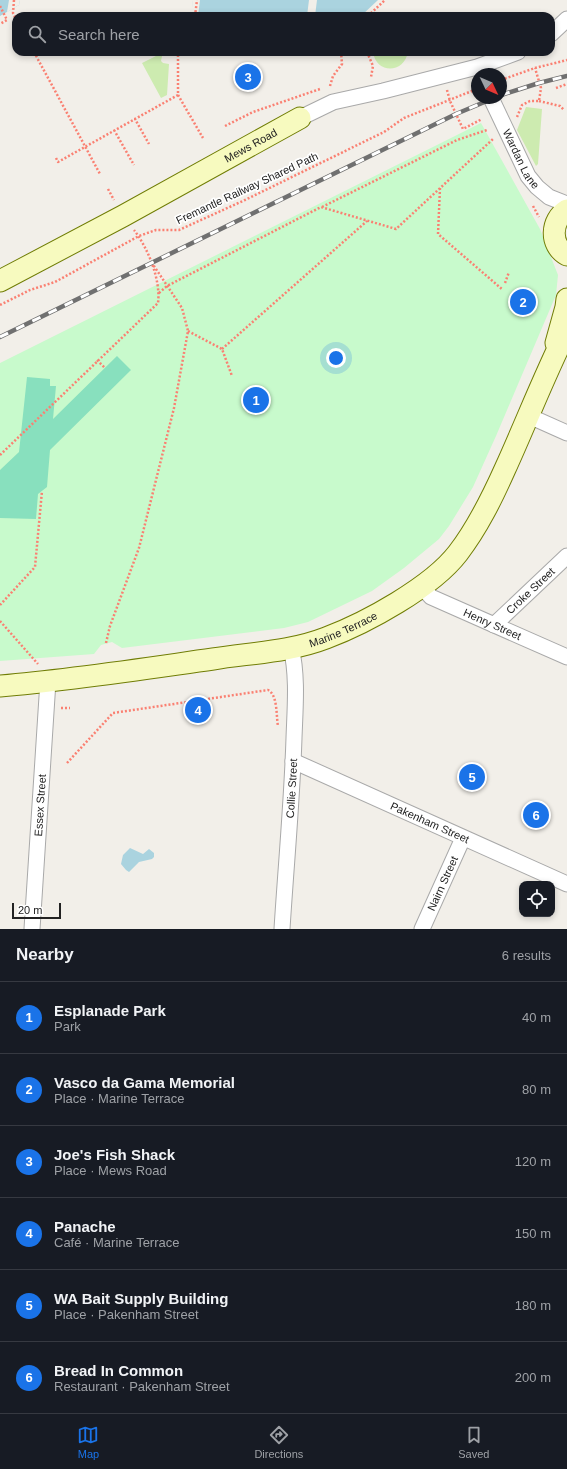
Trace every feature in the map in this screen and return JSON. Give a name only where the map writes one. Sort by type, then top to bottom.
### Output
[{"type":"street","points":[[555,30],[567,19]]},
{"type":"street","name":"Mews Road","points":[[484,68],[510,56]]},
{"type":"street","name":"Mews Road","points":[[0,280],[123,216],[300,118],[333,102],[471,72]]},
{"type":"street","name":"Wardan Lane","points":[[494,104],[528,176],[537,187],[549,197],[567,204]]},
{"type":"street","points":[[566,259],[558,248],[554,234],[554,226],[557,219],[567,210]]},
{"type":"street","name":"Marine Terrace","points":[[550,364],[567,299]]},
{"type":"street","name":"Marine Terrace","points":[[0,686],[84,678],[291,648],[325,638],[373,616],[421,586],[458,554],[489,505],[529,416],[550,364],[567,330]]},
{"type":"street","points":[[529,416],[567,433]]},
{"type":"street","name":"Croke Street","points":[[494,625],[567,556]]},
{"type":"street","name":"Henry Street","points":[[421,586],[431,597],[567,658]]},
{"type":"street","name":"Collie Street","points":[[282,929],[293,761],[296,679],[295,664],[291,648]]},
{"type":"street","name":"Essex Street","points":[[32,929],[48,681]]},
{"type":"street","name":"Pakenham Street","points":[[293,761],[567,884]]},
{"type":"street","name":"Nairn Street","points":[[422,929],[463,838]]},
{"type":"path","points":[[13,12],[14,0]]},
{"type":"path","points":[[196,12],[197,0]]},
{"type":"path","points":[[372,12],[385,0]]},
{"type":"path","points":[[0,6],[8,20],[0,24]]},
{"type":"path","points":[[36,56],[100,174]]},
{"type":"path","points":[[178,56],[178,95],[203,138]]},
{"type":"path","points":[[225,126],[253,112],[330,86],[333,76],[342,64],[342,56]]},
{"type":"path","points":[[369,56],[373,66],[371,77]]},
{"type":"path","points":[[507,78],[535,68],[567,60]]},
{"type":"path","points":[[535,68],[540,88],[540,101]]},
{"type":"path","points":[[556,88],[567,84]]},
{"type":"path","points":[[446,88],[450,101],[463,129],[482,119]]},
{"type":"path","name":"Fremantle Railway Shared Path","points":[[0,305],[30,290],[55,282],[139,236],[156,230],[179,230],[245,200],[384,132],[404,118],[471,92]]},
{"type":"path","points":[[56,158],[58,162],[178,95]]},
{"type":"path","points":[[516,120],[522,105],[530,101],[540,101],[560,106],[564,110]]},
{"type":"path","points":[[135,119],[149,144]]},
{"type":"path","points":[[113,130],[134,165]]},
{"type":"path","points":[[159,293],[167,286],[321,207],[457,140],[488,130]]},
{"type":"path","points":[[321,207],[396,229],[493,139]]},
{"type":"path","points":[[440,188],[438,234],[503,290]]},
{"type":"path","points":[[108,189],[116,204]]},
{"type":"path","points":[[222,349],[367,220]]},
{"type":"path","points":[[106,643],[110,626],[139,548],[174,408],[188,331],[182,308],[152,263],[139,236]]},
{"type":"path","points":[[0,455],[158,302],[159,293],[152,263]]},
{"type":"path","points":[[505,283],[509,272]]},
{"type":"path","points":[[188,331],[222,349],[232,376]]},
{"type":"path","points":[[97,360],[105,368]]},
{"type":"path","points":[[0,605],[35,568],[42,491]]},
{"type":"path","points":[[0,621],[39,664],[31,665]]},
{"type":"path","points":[[67,763],[113,713],[268,690],[272,692],[274,697],[279,733]]},
{"type":"green space","points":[[156,56],[162,56],[161,61],[169,64],[167,95],[161,98],[142,63]]},
{"type":"green space","points":[[374,56],[406,56],[401,64],[390,68],[379,64]]},
{"type":"green space","points":[[526,107],[542,109],[538,164],[536,166],[517,130]]},
{"type":"green space","points":[[481,123],[540,229],[558,275],[556,295],[473,487],[449,526],[439,539],[404,568],[372,591],[308,622],[284,628],[122,648],[112,642],[101,645],[94,654],[0,661],[0,363]]},
{"type":"green space","points":[[117,356],[131,370],[50,450],[47,487],[38,494],[36,519],[0,518],[0,470],[19,452],[27,377],[50,379],[50,386],[56,386],[53,419]]},
{"type":"water","points":[[0,0],[20,0],[19,5],[0,16]]},
{"type":"water","points":[[193,0],[386,0],[375,12],[192,12]]},
{"type":"water","points":[[130,848],[143,854],[149,849],[154,853],[154,857],[152,859],[139,862],[129,872],[121,864],[123,855]]},
{"type":"pier","points":[[9,0],[20,0],[19,5],[7,12]]},
{"type":"pier","points":[[193,0],[200,0],[198,12],[192,12]]},
{"type":"pier","points":[[309,0],[317,0],[316,12],[308,12]]},
{"type":"pier","points":[[378,0],[388,0],[377,12],[365,12]]},
{"type":"railway","points":[[507,93],[567,76]]},
{"type":"railway","points":[[0,337],[456,114],[480,104]]},
{"type":"place","name":"Joe's Fish Shack","points":[[248,77]]},
{"type":"place","name":"Vasco da Gama Memorial","points":[[523,302]]},
{"type":"place","name":"Esplanade Park","points":[[256,400]]},
{"type":"place","name":"Panache","points":[[198,710]]},
{"type":"place","name":"WA Bait Supply Building","points":[[472,777]]},
{"type":"place","name":"Bread In Common","points":[[536,815]]}]
